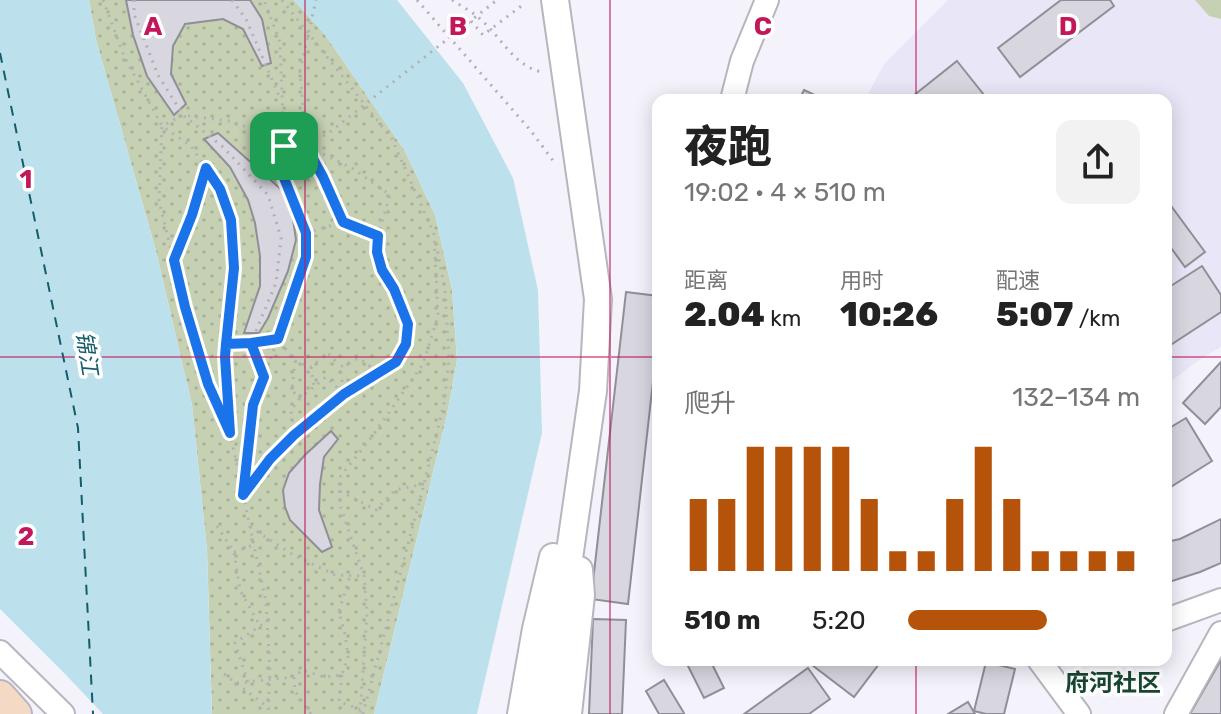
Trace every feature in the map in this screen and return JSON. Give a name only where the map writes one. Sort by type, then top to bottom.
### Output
[{"type":"main road","points":[[0,696],[16,714]]},
{"type":"street","points":[[544,714],[593,391],[598,299],[555,0]]},
{"type":"street","points":[[734,94],[742,61],[767,0]]},
{"type":"street","points":[[521,714],[536,629],[556,548],[574,519]]},
{"type":"street","points":[[568,714],[581,595],[574,519]]},
{"type":"street","points":[[1172,618],[1221,600]]},
{"type":"street","points":[[1176,714],[1221,633]]},
{"type":"street","points":[[0,652],[63,714]]},
{"type":"street","points":[[1043,666],[1079,714]]},
{"type":"path","points":[[103,0],[124,56],[162,126],[191,146],[220,189],[231,220],[234,268],[225,357],[230,433],[266,602],[268,714]]},
{"type":"path","points":[[134,0],[134,14],[158,75],[183,115],[223,147],[268,195],[281,238],[276,283],[251,343],[264,377]]},
{"type":"path","points":[[232,0],[246,19],[281,100]]},
{"type":"path","points":[[243,495],[253,405],[306,257],[306,233],[282,173],[284,146],[280,42],[264,0]]},
{"type":"path","points":[[282,0],[392,139],[434,234],[445,290],[449,359],[444,404],[361,712]]},
{"type":"path","points":[[316,0],[300,71],[306,146],[343,222]]},
{"type":"path","points":[[417,0],[531,131],[559,168],[579,167]]},
{"type":"path","points":[[452,0],[481,19],[530,70],[565,77]]},
{"type":"path","points":[[306,146],[330,132],[497,0]]},
{"type":"path","points":[[471,21],[483,35],[524,4]]},
{"type":"path","points":[[162,126],[183,115],[230,121],[264,133],[284,146],[306,146],[352,168],[390,195],[378,236],[377,252],[382,270],[394,289],[408,324],[406,344],[396,362],[344,394],[294,435],[270,459],[243,495]]},
{"type":"path","points":[[162,126],[159,201],[208,384],[230,433]]},
{"type":"path","points":[[174,260],[206,168]]},
{"type":"path","points":[[306,233],[343,222],[378,236]]},
{"type":"path","points":[[361,712],[367,613],[364,576],[340,505],[339,478],[423,364],[438,316],[434,234]]},
{"type":"path","points":[[226,344],[278,339]]},
{"type":"path","points":[[278,339],[295,361],[311,367]]},
{"type":"path","points":[[311,367],[328,353],[340,367],[344,394]]},
{"type":"path","points":[[340,367],[359,358],[380,373]]},
{"type":"path","points":[[295,361],[292,390],[299,399]]},
{"type":"path","points":[[311,367],[314,386]]},
{"type":"path","points":[[294,435],[291,410],[314,386],[326,377],[344,394]]},
{"type":"path","points":[[340,491],[376,510],[395,490],[424,484]]},
{"type":"path","points":[[217,526],[234,552],[240,590],[260,626]]},
{"type":"path","points":[[250,527],[292,554],[335,575],[364,576]]},
{"type":"path","points":[[234,552],[254,545]]},
{"type":"path","points":[[350,576],[339,611],[348,657],[339,702],[361,712]]},
{"type":"path","points":[[248,682],[235,643],[267,621]]},
{"type":"path","points":[[237,683],[294,677],[302,670],[324,677],[342,675]]},
{"type":"path","points":[[224,674],[269,708]]},
{"type":"path","points":[[294,677],[295,691],[311,714]]},
{"type":"shaded area","points":[[948,0],[1221,0],[1221,347],[1172,380],[1172,94],[868,94],[884,64]]},
{"type":"green space","points":[[89,0],[294,0],[326,36],[405,151],[435,215],[452,289],[457,360],[447,415],[374,714],[212,714],[207,550],[192,405],[156,251],[96,40]]},
{"type":"green space","points":[[1195,0],[1221,0],[1221,19],[1209,16]]},
{"type":"water","name":"锦江","points":[[0,0],[89,0],[96,40],[156,251],[192,405],[207,550],[212,714],[2,714]]},
{"type":"water","points":[[294,0],[397,0],[463,83],[513,178],[538,290],[542,433],[477,714],[374,714],[447,415],[457,360],[452,289],[435,215],[405,151],[326,36]]},
{"type":"pier","points":[[0,609],[66,675],[103,714],[0,714]]},
{"type":"building","points":[[126,0],[250,0],[262,19],[271,63],[262,66],[243,29],[223,19],[185,24],[173,46],[171,74],[186,104],[174,115],[147,76],[133,35]]},
{"type":"building","points":[[1061,0],[1110,0],[1114,6],[1020,77],[998,48]]},
{"type":"building","points":[[957,61],[983,94],[916,94]]},
{"type":"building","points":[[218,133],[284,192],[292,212],[296,240],[288,271],[259,333],[244,333],[260,286],[255,223],[248,200],[230,167],[204,139]]},
{"type":"building","points":[[1172,207],[1205,252],[1185,267],[1172,249]]},
{"type":"building","points":[[1202,266],[1221,295],[1221,312],[1172,344],[1172,285]]},
{"type":"building","points":[[626,292],[652,295],[652,390],[628,604],[591,599]]},
{"type":"building","points":[[1221,362],[1221,407],[1205,424],[1183,403]]},
{"type":"building","points":[[1186,418],[1212,461],[1172,486],[1172,426]]},
{"type":"building","points":[[331,431],[338,439],[324,457],[319,510],[332,547],[322,552],[290,520],[283,490],[289,473]]},
{"type":"building","points":[[1221,519],[1221,563],[1172,581],[1172,541]]},
{"type":"building","points":[[593,619],[626,620],[622,714],[589,714]]},
{"type":"building","points":[[1221,660],[1221,714],[1190,714]]},
{"type":"building","points":[[688,666],[713,666],[724,688],[704,698]]},
{"type":"building","points":[[813,666],[877,666],[854,697]]},
{"type":"building","points":[[985,666],[1015,669],[1004,714],[974,711]]},
{"type":"building","points":[[808,668],[830,699],[809,714],[744,714]]},
{"type":"building","points":[[664,680],[683,714],[659,714],[646,691]]},
{"type":"building","points":[[968,702],[975,714],[948,714]]},
{"type":"ferry route","points":[[0,53],[78,428],[93,714]]},
{"type":"district","name":"府河社区","points":[[1113,683]]},
{"type":"route","points":[[284,146],[282,173],[306,233],[306,257],[278,339],[226,344],[230,433],[208,384],[174,260],[206,168],[220,189],[231,220],[234,268],[226,344],[251,343],[264,377],[253,405],[243,495],[270,459],[294,435],[344,394],[396,362],[406,344],[408,324],[394,289],[382,270],[377,252],[378,236],[343,222],[306,146],[284,146]]}]
